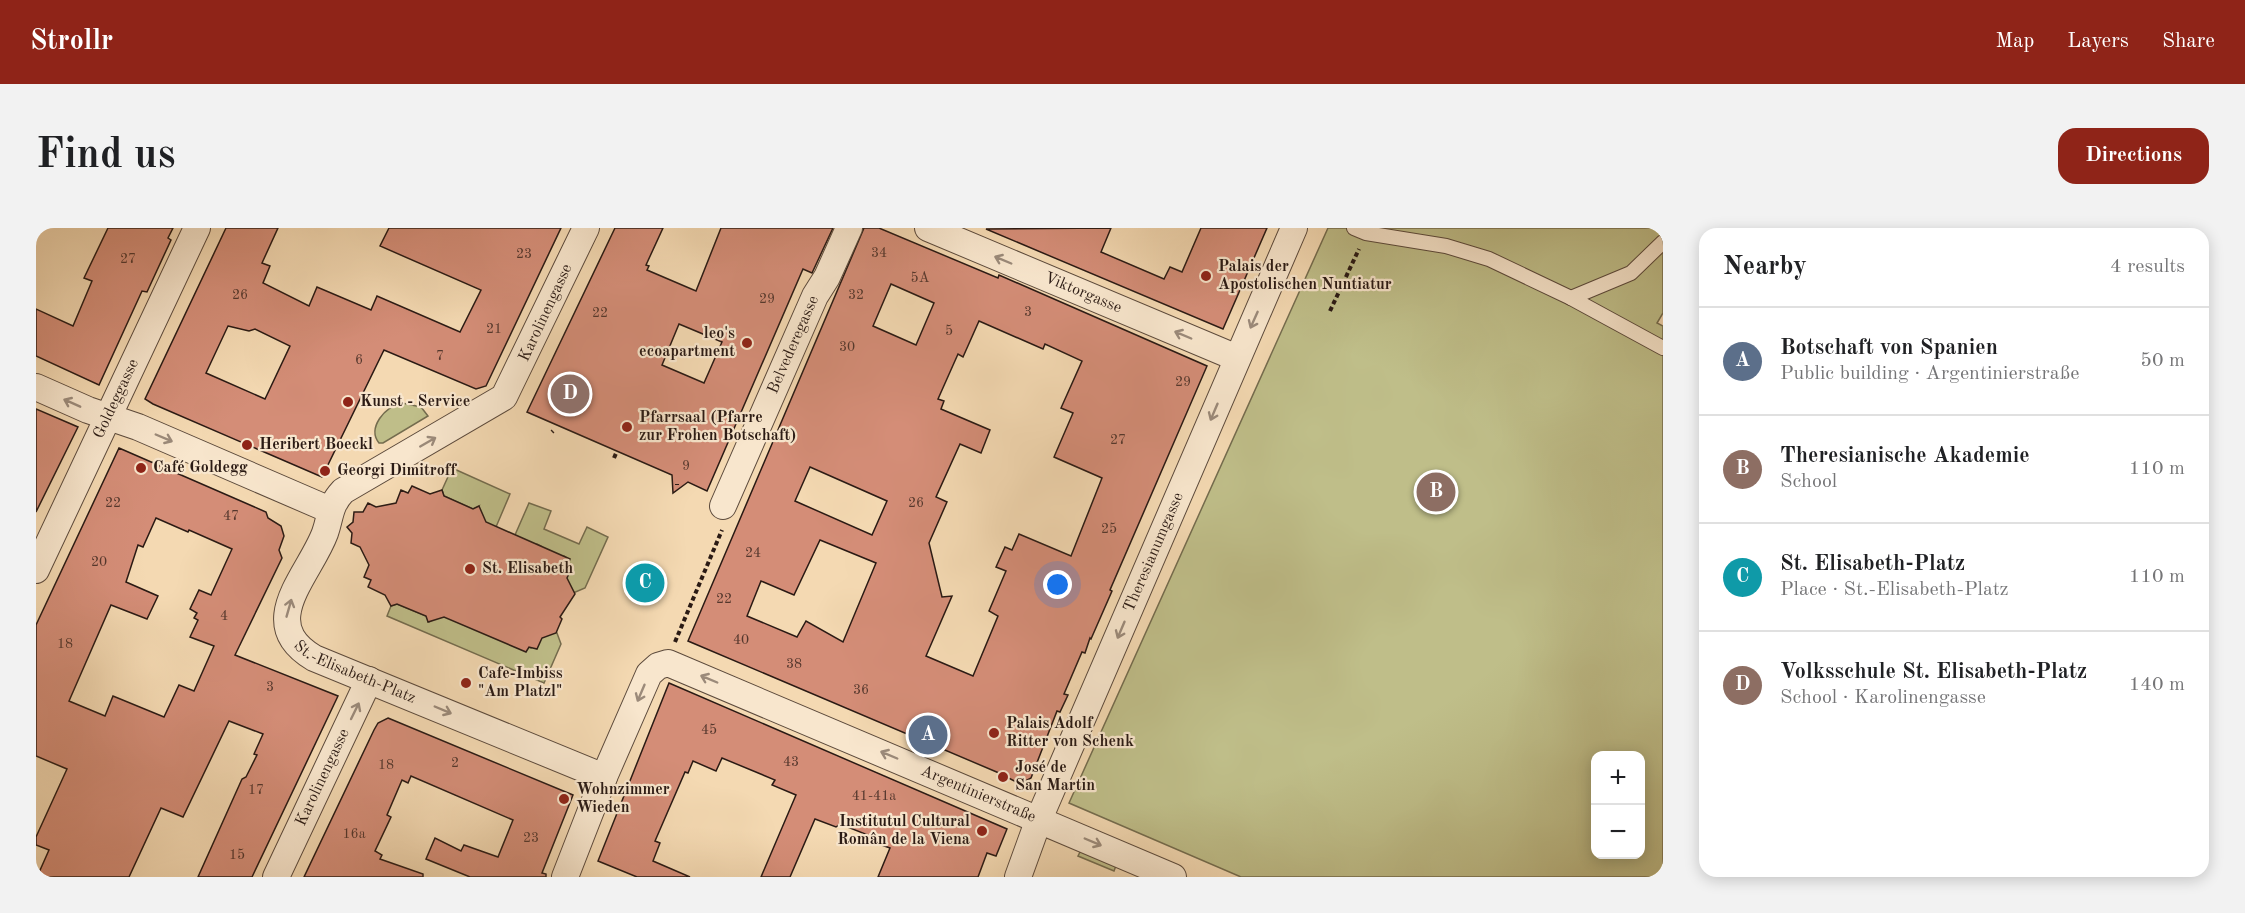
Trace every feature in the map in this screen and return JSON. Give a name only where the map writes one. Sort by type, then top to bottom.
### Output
[{"type":"street","name":"Goldeggasse","points":[[36,570],[197,228]]},
{"type":"street","name":"Karolinengasse","points":[[504,397],[586,228]]},
{"type":"street","name":"Belvederegasse","points":[[723,506],[815,296],[827,277],[849,228]]},
{"type":"street","name":"Viktorgasse","points":[[928,228],[1237,358]]},
{"type":"street","name":"Theresianumgasse","points":[[1018,877],[1039,819],[1294,228]]},
{"type":"street","points":[[36,387],[88,410],[138,427],[330,510]]},
{"type":"street","name":"St.-Elisabeth-Platz","points":[[504,397],[348,488],[338,497],[330,510],[325,533],[288,605],[286,622],[294,641],[306,654],[604,777]]},
{"type":"street","points":[[572,875],[604,777],[649,674],[674,666]]},
{"type":"street","name":"Argentinierstraße","points":[[674,666],[1173,877]]},
{"type":"street","name":"Karolinengasse","points":[[276,877],[369,680]]},
{"type":"lane","points":[[1360,231],[1446,246],[1489,259],[1571,298],[1663,348]]},
{"type":"lane","points":[[1571,298],[1631,273],[1663,242]]},
{"type":"path","points":[[1330,311],[1360,231]]},
{"type":"path","points":[[614,458],[617,451]]},
{"type":"path","points":[[674,666],[726,520],[723,506]]},
{"type":"shaded area","points":[[1328,228],[1663,228],[1663,313],[1657,323],[1663,326],[1663,877],[1241,877],[1069,803]]},
{"type":"shaded area","points":[[402,403],[421,407],[428,416],[383,443],[379,443],[375,431],[380,418],[390,408]]},
{"type":"shaded area","points":[[452,468],[510,494],[496,527],[471,522],[479,506],[473,509],[444,496],[442,490]]},
{"type":"shaded area","points":[[529,503],[551,511],[544,529],[579,544],[587,527],[608,537],[585,588],[566,596],[566,570],[570,572],[572,568],[565,562],[567,558],[564,556],[561,560],[539,551],[541,546],[537,544],[535,549],[515,535]]},
{"type":"shaded area","points":[[397,604],[426,616],[429,622],[433,620],[430,614],[434,606],[531,648],[554,625],[561,644],[544,683],[387,616],[391,606]]},
{"type":"shaded area","points":[[1082,848],[1117,863],[1114,871],[1078,856]]},
{"type":"building","points":[[108,228],[173,228],[168,238],[171,240],[147,292],[142,291],[99,385],[36,356],[36,309],[73,326],[92,281],[84,278]]},
{"type":"building","points":[[226,228],[278,228],[262,263],[270,266],[263,283],[309,306],[317,287],[371,310],[377,296],[460,332],[481,290],[380,246],[389,228],[561,228],[486,386],[476,389],[384,350],[322,477],[145,399]],"holes":[[[228,326],[249,331],[255,329],[290,346],[265,399],[206,373]]]},
{"type":"building","points":[[615,228],[663,228],[646,265],[649,266],[647,270],[696,291],[721,228],[833,228],[812,273],[803,269],[707,491],[688,482],[673,493],[672,475],[527,412]],"holes":[[[679,324],[722,342],[704,383],[662,365]]]},
{"type":"building","points":[[864,228],[879,228],[998,278],[999,275],[1207,366],[1085,653],[1082,652],[1064,694],[1068,695],[1060,712],[1057,711],[1031,778],[1020,784],[688,641]],"holes":[[[891,284],[934,303],[916,345],[873,326]],[[979,321],[1043,349],[1045,344],[1082,361],[1061,408],[1073,413],[1054,457],[1102,478],[1071,556],[1019,534],[1012,550],[1005,547],[996,567],[1006,571],[989,611],[998,616],[973,676],[926,656],[952,596],[942,597],[929,543],[947,502],[936,497],[960,444],[981,453],[990,430],[941,409],[944,401],[938,399],[958,354],[963,357]],[[810,467],[887,501],[872,535],[795,501]],[[820,540],[876,563],[843,642],[806,621],[797,637],[747,616],[761,581],[794,595]]]},
{"type":"building","name":"Palais der Apostolischen Nuntiatur","points":[[1111,228],[1101,252],[1164,279],[1170,267],[1182,272],[1201,228],[1267,228],[1223,329],[986,229]]},
{"type":"building","points":[[36,409],[78,427],[36,512]]},
{"type":"building","points":[[119,448],[266,512],[268,518],[281,526],[284,536],[279,550],[282,558],[235,655],[338,696],[252,877],[198,877],[242,779],[246,777],[257,755],[254,754],[263,734],[229,721],[183,817],[161,808],[129,877],[37,877],[49,850],[36,845],[36,837],[67,769],[36,756],[36,625]],"holes":[[[156,518],[188,532],[189,530],[232,549],[211,595],[199,590],[190,609],[197,613],[194,618],[198,620],[190,637],[214,646],[194,691],[179,685],[164,717],[113,696],[105,716],[69,701],[111,605],[147,619],[158,596],[126,582],[138,545],[143,547]]]},
{"type":"building","name":"St. Elisabeth","points":[[412,486],[430,494],[442,490],[444,496],[473,509],[479,506],[486,522],[570,559],[568,565],[572,567],[567,578],[575,594],[560,617],[562,619],[556,633],[542,638],[537,649],[529,647],[526,652],[444,617],[428,622],[426,616],[397,604],[391,606],[385,595],[368,587],[371,580],[364,577],[369,565],[360,547],[351,543],[352,533],[347,527],[353,522],[354,512],[363,512],[368,503],[376,507],[396,503],[401,490],[408,493]]},
{"type":"building","points":[[669,683],[1007,829],[996,856],[987,853],[978,877],[878,877],[890,848],[870,841],[868,835],[840,824],[836,827],[815,819],[790,877],[761,877],[796,795],[772,785],[775,780],[722,758],[716,771],[693,761],[688,773],[685,772],[655,841],[660,843],[653,861],[690,877],[637,877],[598,861]]},
{"type":"building","points":[[388,718],[573,795],[542,873],[546,874],[546,877],[470,877],[426,859],[435,838],[461,851],[464,845],[498,857],[513,820],[411,776],[408,783],[402,780],[387,815],[391,817],[375,851],[382,855],[380,859],[423,874],[423,877],[304,877],[374,730],[378,723]]},
{"type":"place","name":"Palais der Apostolischen Nuntiatur","points":[[1206,276]]},
{"type":"place","name":"leo's ecoapartment","points":[[747,343]]},
{"type":"place","name":"Volksschule St. Elisabeth-Platz","points":[[570,394]]},
{"type":"place","name":"Kunst - Service","points":[[348,402]]},
{"type":"place","name":"Pfarrsaal (Pfarre zur Frohen Botschaft)","points":[[627,427]]},
{"type":"place","name":"Heribert Boeckl","points":[[247,445]]},
{"type":"place","name":"Café Goldegg","points":[[141,468]]},
{"type":"place","name":"Georgi Dimitroff","points":[[325,471]]},
{"type":"place","name":"Theresianische Akademie","points":[[1436,492]]},
{"type":"place","name":"St. Elisabeth","points":[[470,569]]},
{"type":"place","name":"St. Elisabeth-Platz","points":[[645,583]]},
{"type":"place","name":"Cafe-Imbiss \"Am Platzl\"","points":[[466,683]]},
{"type":"place","name":"Palais Adolf Ritter von Schenk","points":[[994,733]]},
{"type":"place","name":"Botschaft von Spanien","points":[[928,735]]},
{"type":"place","name":"José de San Martin","points":[[1003,777]]},
{"type":"place","name":"Wohnzimmer Wieden","points":[[564,799]]},
{"type":"place","name":"Institutul Cultural Român de la Viena","points":[[982,831]]}]
